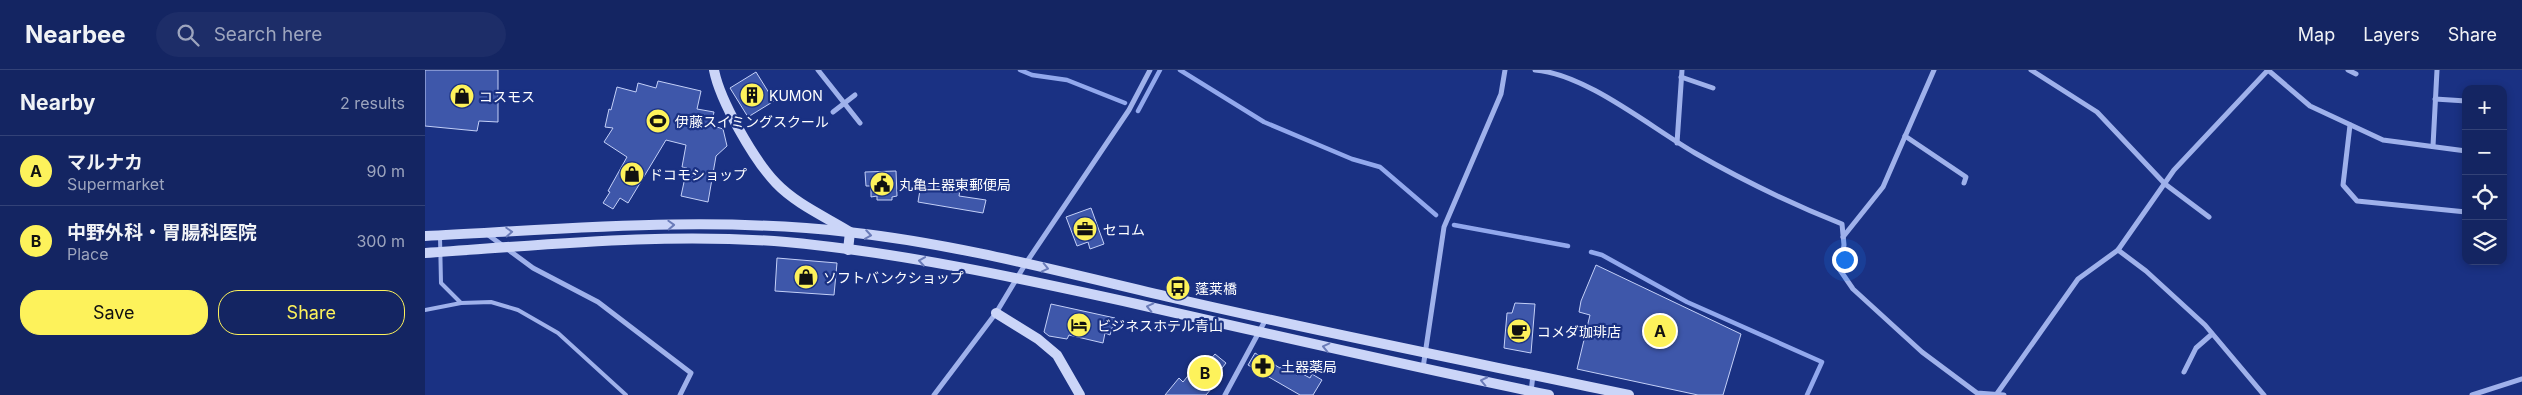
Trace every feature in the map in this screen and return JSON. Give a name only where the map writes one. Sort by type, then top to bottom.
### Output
[{"type":"street","points":[[714,70],[717,84],[737,126],[776,184],[803,204],[850,232]]},
{"type":"street","points":[[818,70],[859,123]]},
{"type":"street","points":[[934,395],[996,313],[1026,263],[1129,110],[1151,70]]},
{"type":"street","points":[[1423,368],[1444,227],[1501,94],[1505,70]]},
{"type":"street","points":[[1535,70],[1552,71],[1598,93],[1677,143],[1791,204],[1842,224],[1843,237],[1840,270],[1853,289],[1922,352],[1977,393],[2005,395]]},
{"type":"street","points":[[1677,143],[1682,70]]},
{"type":"street","points":[[1843,237],[1883,187],[1934,70]]},
{"type":"street","points":[[2031,70],[2097,112],[2165,184],[2209,217]]},
{"type":"street","points":[[1996,394],[2078,279],[2118,250],[2174,170],[2268,70],[2310,106],[2383,140],[2462,150]]},
{"type":"street","points":[[2348,70],[2356,74]]},
{"type":"street","points":[[2433,146],[2437,70]]},
{"type":"street","points":[[1681,77],[1713,88]]},
{"type":"street","points":[[833,112],[855,95]]},
{"type":"street","points":[[2435,99],[2462,102]]},
{"type":"street","points":[[2350,124],[2343,185],[2357,201],[2462,212]]},
{"type":"street","points":[[1905,136],[1966,177],[1964,183]]},
{"type":"street","points":[[425,236],[696,224],[785,226],[850,232],[949,247],[1026,263],[1267,318],[1629,395]]},
{"type":"street","points":[[848,250],[850,232]]},
{"type":"street","points":[[485,233],[541,272],[598,302],[691,373],[681,395]]},
{"type":"street","points":[[425,253],[697,239],[784,242],[848,250],[1017,278],[1531,393],[1549,395]]},
{"type":"street","points":[[2118,250],[2146,271],[2212,334],[2264,395]]},
{"type":"street","points":[[996,313],[1038,339],[1057,355],[1080,395]]},
{"type":"street","points":[[1226,395],[1267,318]]},
{"type":"street","points":[[2184,372],[2196,348],[2212,334]]},
{"type":"street","points":[[1531,393],[1533,375]]},
{"type":"street","points":[[2472,395],[2522,379]]},
{"type":"lane","points":[[440,236],[441,283],[461,303]]},
{"type":"lane","points":[[425,310],[461,303],[491,302],[518,310],[558,333],[625,395]]},
{"type":"building","name":"コスモス","points":[[425,70],[498,70],[498,122],[479,121],[477,131],[425,126]]},
{"type":"building","name":"KUMON","points":[[756,72],[774,101],[748,117],[730,88]]},
{"type":"building","points":[[658,81],[701,91],[697,109],[714,112],[711,125],[723,129],[727,146],[716,156],[708,202],[681,196],[687,168],[682,167],[686,145],[666,140],[628,203],[620,198],[613,209],[603,203],[627,157],[604,142],[613,128],[605,127],[609,109],[611,110],[617,87],[636,92],[638,83],[656,88]]},
{"type":"building","points":[[896,171],[897,196],[892,197],[892,200],[877,200],[877,196],[871,197],[871,186],[866,186],[865,172]]},
{"type":"building","points":[[921,184],[960,190],[959,196],[986,200],[983,213],[918,202]]},
{"type":"building","name":"セコム","points":[[1091,208],[1104,244],[1090,249],[1088,242],[1077,246],[1066,217]]},
{"type":"building","name":"ソフトバンクショップ","points":[[777,258],[837,263],[834,295],[775,291]]},
{"type":"building","points":[[1596,265],[1741,334],[1723,395],[1698,395],[1577,369],[1590,315],[1579,312],[1581,301]]},
{"type":"building","name":"コメダ珈琲店","points":[[1515,303],[1535,304],[1531,353],[1504,348],[1507,313],[1512,313]]},
{"type":"building","name":"ビジネスホテル青山","points":[[1051,304],[1115,318],[1110,335],[1105,333],[1103,343],[1069,335],[1067,339],[1049,336],[1044,332]]},
{"type":"building","points":[[1255,353],[1280,368],[1282,366],[1297,375],[1299,372],[1310,378],[1312,374],[1322,380],[1313,395],[1300,395],[1248,365]]},
{"type":"building","points":[[1215,354],[1226,363],[1219,372],[1223,375],[1206,395],[1165,395],[1179,378],[1183,382],[1202,358],[1208,362]]},
{"type":"waterway","points":[[1020,70],[1032,75],[1067,80],[1125,103]]},
{"type":"waterway","points":[[1138,111],[1160,70]]},
{"type":"waterway","points":[[1180,70],[1264,122],[1352,159],[1380,167],[1436,215]]},
{"type":"waterway","points":[[1454,225],[1568,246]]},
{"type":"waterway","points":[[1591,252],[1602,255],[1687,302],[1822,362],[1807,395]]},
{"type":"place","name":"KUMON","points":[[752,95]]},
{"type":"place","name":"コスモス","points":[[462,96]]},
{"type":"place","name":"伊藤スイミングスクール","points":[[658,121]]},
{"type":"place","name":"ドコモショップ","points":[[632,174]]},
{"type":"place","name":"丸亀土器東郵便局","points":[[882,184]]},
{"type":"place","name":"セコム","points":[[1085,229]]},
{"type":"place","name":"ソフトバンクショップ","points":[[806,277]]},
{"type":"place","name":"蓬莱橋","points":[[1178,288]]},
{"type":"place","name":"ビジネスホテル青山","points":[[1079,325]]},
{"type":"place","name":"コメダ珈琲店","points":[[1519,331]]},
{"type":"place","name":"マルナカ","points":[[1660,331]]},
{"type":"place","name":"土器薬局","points":[[1263,366]]},
{"type":"place","name":"中野外科・胃腸科医院","points":[[1205,373]]}]
